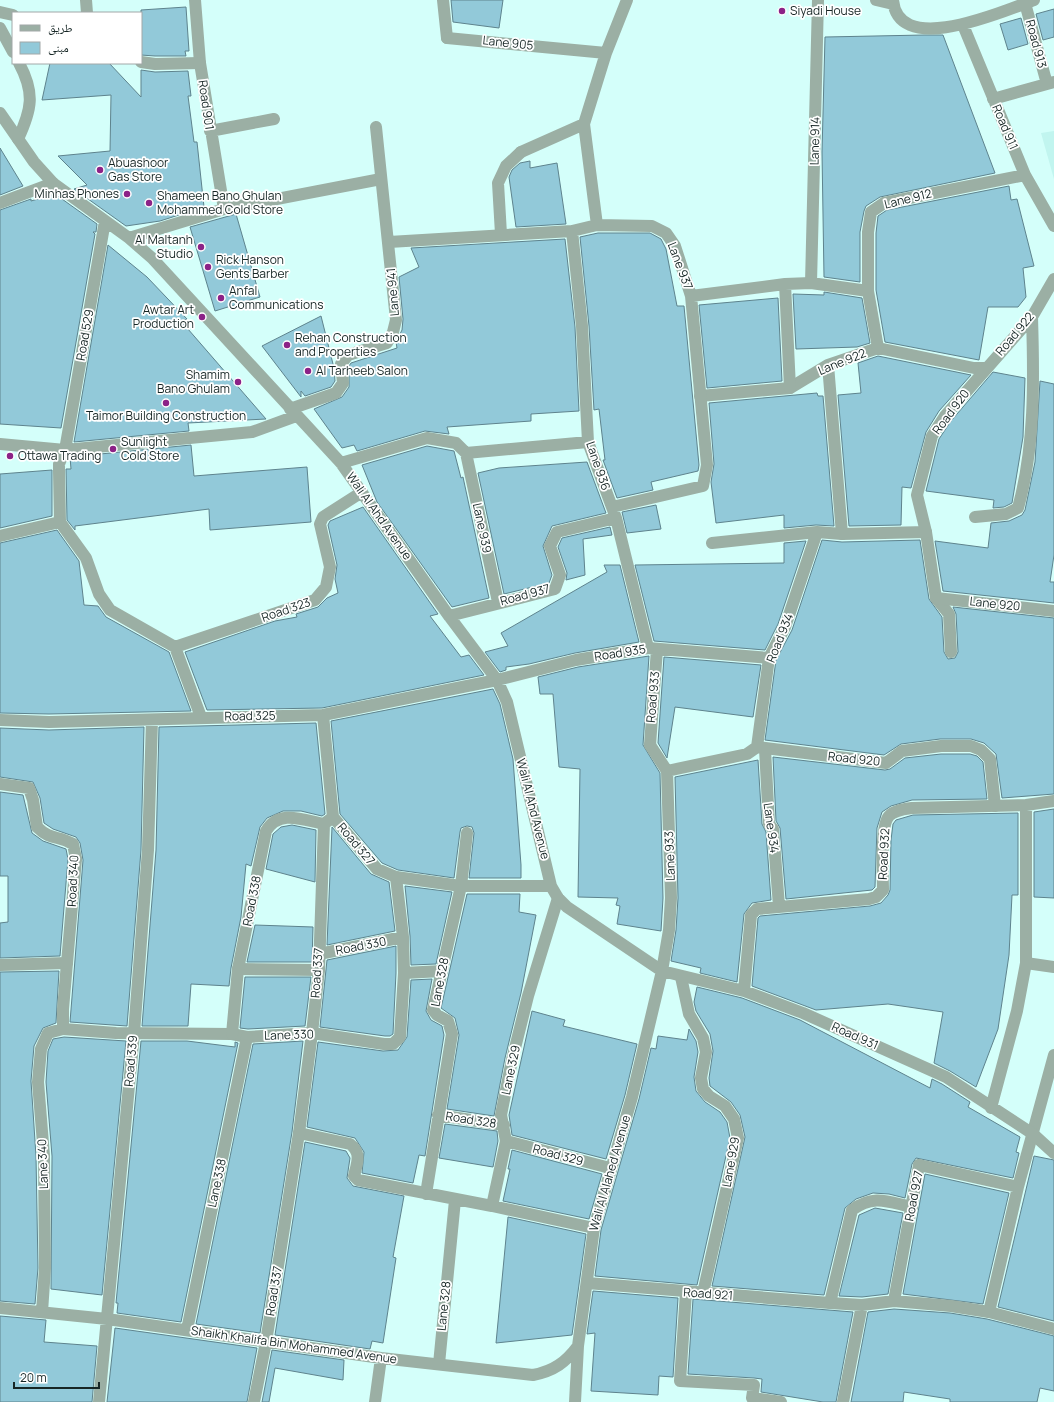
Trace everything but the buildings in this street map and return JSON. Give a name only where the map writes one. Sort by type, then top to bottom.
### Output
[{"type":"street","points":[[86,0],[87,12]]},
{"type":"street","name":"Road 901","points":[[195,0],[200,62],[210,131],[224,209]]},
{"type":"street","name":"Lane 905","points":[[443,0],[447,38],[606,53]]},
{"type":"street","points":[[597,225],[584,124],[606,53],[627,0]]},
{"type":"street","name":"Lane 914","points":[[811,283],[818,0]]},
{"type":"street","points":[[876,0],[893,2]]},
{"type":"street","name":"Road 913","points":[[893,2],[897,14],[909,26],[934,29],[963,25],[1029,2],[1050,83],[993,99]]},
{"type":"street","points":[[0,12],[12,15]]},
{"type":"street","name":"Road 911","points":[[963,25],[1025,175],[1054,226]]},
{"type":"street","points":[[0,28],[12,50]]},
{"type":"street","points":[[142,62],[155,64],[200,62]]},
{"type":"street","points":[[18,139],[28,114],[30,99],[28,83],[19,64]]},
{"type":"street","name":"Wali Al Ahd Avenue","points":[[0,113],[34,162],[53,184],[129,238],[152,258],[293,412],[341,462],[449,616],[497,680],[507,702],[551,886],[558,898],[567,907],[662,971]]},
{"type":"street","points":[[210,131],[274,119]]},
{"type":"street","points":[[501,234],[498,183],[506,166],[521,152],[584,124]]},
{"type":"street","name":"Lane 941","points":[[293,412],[336,393],[343,383],[341,364],[348,355],[388,343],[393,332],[396,320],[376,127]]},
{"type":"street","name":"Lane 912","points":[[878,348],[868,291],[868,232],[871,212],[884,203],[1025,175]]},
{"type":"street","points":[[129,238],[224,209],[381,180]]},
{"type":"street","points":[[0,203],[53,184]]},
{"type":"street","name":"Road 529","points":[[65,450],[106,221]]},
{"type":"street","name":"Lane 937","points":[[389,242],[501,234],[572,232],[597,225],[652,226],[666,233],[675,246],[691,296],[707,465],[703,486],[614,512]]},
{"type":"street","name":"Lane 936","points":[[572,232],[582,326],[588,442],[614,512],[653,648]]},
{"type":"street","name":"Road 922","points":[[987,368],[1032,317],[1054,279]]},
{"type":"street","points":[[691,296],[785,284],[811,283],[868,291]]},
{"type":"street","points":[[785,284],[790,388]]},
{"type":"street","points":[[974,517],[1006,514],[1018,508],[1027,471],[1034,378],[1032,317]]},
{"type":"street","name":"Lane 922","points":[[700,396],[790,388],[828,365],[878,348],[974,368],[987,368]]},
{"type":"street","points":[[828,365],[842,534]]},
{"type":"street","name":"Road 920","points":[[936,598],[926,532],[917,495],[932,436],[945,416],[987,368]]},
{"type":"street","points":[[0,444],[65,450],[252,432],[293,412]]},
{"type":"street","points":[[341,462],[427,438],[456,443],[466,453],[588,442]]},
{"type":"street","points":[[65,450],[61,457],[59,471],[60,522],[86,558],[99,594],[110,610],[175,647],[201,717]]},
{"type":"street","name":"Lane 939","points":[[466,453],[498,602]]},
{"type":"street","name":"Road 323","points":[[175,647],[315,600],[326,587],[330,567],[320,524],[323,517],[362,492]]},
{"type":"street","name":"Road 937","points":[[449,616],[498,602],[555,589],[560,576],[550,546],[553,537],[557,532],[614,512]]},
{"type":"street","points":[[0,536],[60,522]]},
{"type":"street","points":[[712,543],[816,532],[842,534],[926,532]]},
{"type":"street","name":"Road 934","points":[[761,748],[769,658],[785,627],[816,532]]},
{"type":"street","points":[[936,598],[949,614],[951,652]]},
{"type":"street","name":"Lane 920","points":[[936,598],[1054,611]]},
{"type":"street","name":"Road 935","points":[[497,680],[576,660],[653,648],[769,658]]},
{"type":"street","name":"Road 933","points":[[653,648],[650,745],[667,771]]},
{"type":"street","name":"Road 325","points":[[0,720],[49,722],[323,715],[497,680]]},
{"type":"street","name":"Road 327","points":[[323,715],[329,820],[377,869],[396,877],[461,886],[551,886]]},
{"type":"street","name":"Road 339","points":[[99,1402],[134,1032],[148,850],[152,720]]},
{"type":"street","name":"Road 920","points":[[761,748],[886,763],[902,751],[941,746],[971,746],[981,750],[990,759],[995,806]]},
{"type":"street","points":[[667,771],[747,754],[761,748]]},
{"type":"street","name":"Lane 934","points":[[761,748],[769,824],[773,829],[779,906]]},
{"type":"street","name":"Lane 933","points":[[662,971],[669,930],[671,898],[667,771]]},
{"type":"street","name":"Road 340","points":[[0,784],[29,788],[33,800],[37,827],[50,838],[65,839],[73,844],[76,859],[63,1028]]},
{"type":"street","name":"Road 932","points":[[744,991],[751,915],[757,909],[876,897],[883,890],[884,827],[889,816],[899,810],[1026,805],[1054,800]]},
{"type":"street","points":[[991,1108],[1017,1011],[1026,963],[1026,805]]},
{"type":"street","name":"Road 338","points":[[232,1034],[238,969],[266,831],[270,824],[279,819],[288,817],[329,820]]},
{"type":"street","name":"Road 337","points":[[254,1402],[266,1342],[299,1133],[312,1033],[319,970],[329,820]]},
{"type":"street","name":"Lane 328","points":[[426,1194],[452,1034],[448,1021],[437,1015],[433,1010],[461,886],[467,833]]},
{"type":"street","name":"Lane 330","points":[[63,1028],[134,1032],[232,1034],[247,1036],[312,1033],[384,1044],[393,1044],[400,1037],[404,973],[403,937],[396,877]]},
{"type":"street","name":"Lane 329","points":[[492,1206],[506,1141],[501,1115],[512,1060],[528,996],[558,898]]},
{"type":"street","name":"Road 330","points":[[319,954],[403,937]]},
{"type":"street","points":[[0,965],[67,963]]},
{"type":"street","points":[[1026,963],[1054,967]]},
{"type":"street","points":[[238,969],[319,970]]},
{"type":"street","points":[[404,973],[442,971]]},
{"type":"street","name":"Road 931","points":[[662,971],[681,977],[744,991],[803,1013],[946,1077],[991,1108],[1033,1134],[1054,1153]]},
{"type":"street","name":"Wali Al Alahed Avenue","points":[[575,1402],[578,1346],[594,1228],[610,1168],[632,1097],[662,971]]},
{"type":"street","name":"Lane 929","points":[[681,977],[689,1014],[703,1038],[706,1052],[701,1078],[704,1089],[709,1096],[725,1106],[734,1119],[738,1138],[703,1293]]},
{"type":"street","name":"Lane 340","points":[[42,1312],[45,1268],[44,1156],[38,1082],[41,1049],[48,1033],[63,1028]]},
{"type":"street","name":"Lane 338","points":[[187,1330],[247,1036]]},
{"type":"street","points":[[989,1312],[1018,1187],[1054,1055]]},
{"type":"street","name":"Road 328","points":[[438,1115],[504,1125]]},
{"type":"street","points":[[299,1133],[350,1144],[356,1148],[359,1155],[354,1176],[358,1180],[492,1206],[594,1228]]},
{"type":"street","name":"Road 329","points":[[506,1141],[610,1168]]},
{"type":"street","name":"Road 927","points":[[894,1301],[919,1165],[1018,1187]]},
{"type":"street","points":[[830,1303],[852,1210],[862,1202],[874,1199],[912,1207]]},
{"type":"street","name":"Lane 328","points":[[439,1364],[455,1200]]},
{"type":"street","name":"Road 921","points":[[587,1283],[830,1303],[862,1304],[894,1301],[951,1306],[989,1312],[1054,1328]]},
{"type":"street","points":[[686,1292],[680,1381],[754,1385],[752,1398],[781,1402]]},
{"type":"street","points":[[843,1402],[862,1304]]},
{"type":"street","name":"Shaikh Khalifa Bin Mohammed Avenue","points":[[0,1308],[107,1319],[381,1358],[534,1375],[547,1373],[557,1367],[568,1359],[578,1346]]},
{"type":"street","points":[[375,1402],[381,1358]]},
{"type":"shaded area","points":[[1054,131],[1054,179],[1041,133]]},
{"type":"place","name":"Siyadi House","points":[[782,11]]},
{"type":"place","name":"Abuashoor Gas Store","points":[[100,170]]},
{"type":"place","name":"Minhas Phones","points":[[127,194]]},
{"type":"place","name":"Shameen Bano Ghulan Mohammed Cold Store","points":[[149,203]]},
{"type":"place","name":"Al Maltanh Studio","points":[[201,247]]},
{"type":"place","name":"Rick Hanson Gents Barber","points":[[208,267]]},
{"type":"place","name":"Anfal Communications","points":[[221,298]]},
{"type":"place","name":"Awtar Art Production","points":[[202,317]]},
{"type":"place","name":"Rehan Construction and Properties","points":[[287,345]]},
{"type":"place","name":"Al Tarheeb Salon","points":[[308,371]]},
{"type":"place","name":"Shamim Bano Ghulam","points":[[238,382]]},
{"type":"place","name":"Taimor Building Construction","points":[[166,403]]},
{"type":"place","name":"Sunlight Cold Store","points":[[113,449]]},
{"type":"place","name":"Ottawa Trading","points":[[10,456]]}]
